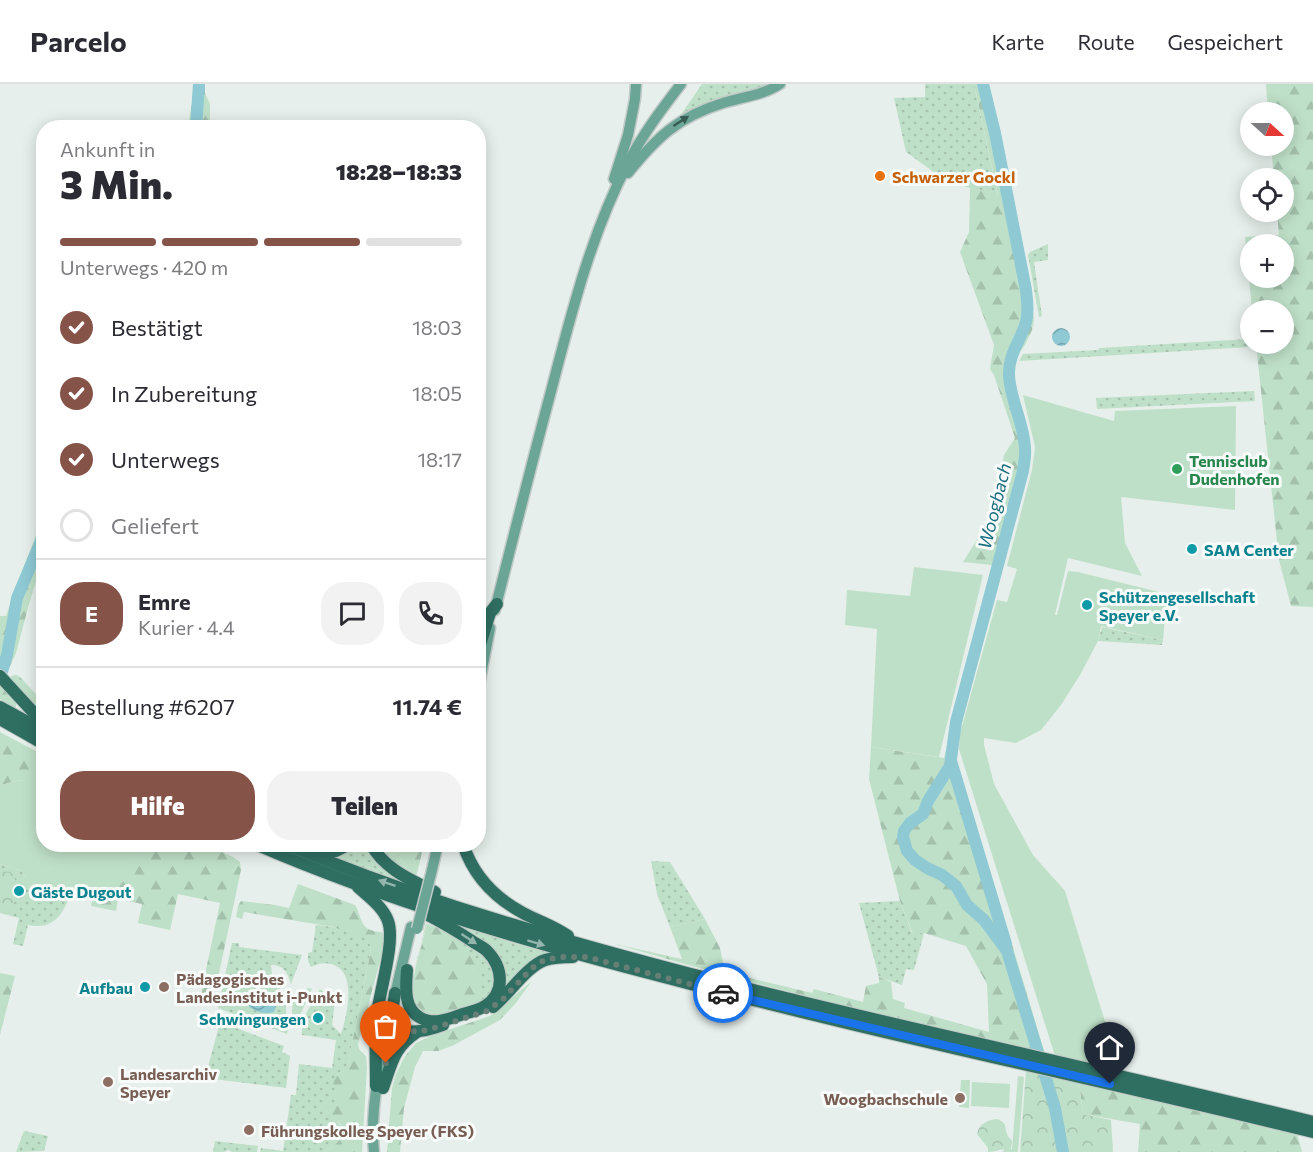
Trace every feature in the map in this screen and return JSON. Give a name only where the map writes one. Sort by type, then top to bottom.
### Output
[{"type":"highway","points":[[486,633],[490,613],[497,604]]},
{"type":"highway","points":[[0,676],[36,714]]},
{"type":"highway","points":[[3,718],[36,735]]},
{"type":"highway","points":[[275,852],[451,917],[587,957],[818,1016],[1012,1056]]},
{"type":"highway","points":[[305,852],[383,882],[482,915],[759,992],[1012,1056],[1294,1122],[1313,1122]]},
{"type":"highway","points":[[376,852],[397,872],[482,915]]},
{"type":"highway","points":[[467,852],[477,874],[505,902],[582,944]]},
{"type":"highway","points":[[352,882],[384,913],[391,933],[376,1023],[380,1087]]},
{"type":"highway","points":[[401,899],[487,951],[497,966],[501,979],[498,993],[485,1006],[443,1021],[430,1021],[418,1017],[411,1009],[406,997],[406,970]]},
{"type":"highway","points":[[395,993],[392,1017],[394,1022],[399,1028],[417,1032],[487,1011],[503,999],[531,969],[544,960],[560,957],[587,957]]},
{"type":"highway","points":[[380,1087],[395,1054],[417,1032]]},
{"type":"highway","points":[[1294,1122],[1313,1132]]},
{"type":"main road","points":[[497,604],[571,312],[628,135],[636,84]]},
{"type":"main road","points":[[597,231],[629,161],[681,84]]},
{"type":"main road","points":[[610,201],[645,152],[676,124],[704,109],[768,91],[780,84]]},
{"type":"main road","points":[[429,869],[431,852]]},
{"type":"main road","points":[[374,1152],[379,1135],[384,1043],[395,993],[435,852]]},
{"type":"main road","points":[[380,1087],[414,928]]},
{"type":"green space","points":[[195,84],[205,84],[205,93],[210,104],[210,120],[189,120]]},
{"type":"green space","points":[[702,84],[777,84],[706,104],[680,116]]},
{"type":"green space","points":[[925,84],[974,84],[998,196],[946,181],[906,152],[894,98],[925,97]]},
{"type":"green space","points":[[974,84],[987,84],[1032,297],[1034,321],[1032,330],[1014,360],[1010,375],[1031,447],[1028,472],[953,746],[1045,1054],[775,988],[615,944],[682,959],[670,927],[705,919],[720,948],[725,972],[812,993],[814,989],[863,1002],[866,986],[879,983],[879,977],[891,982],[893,999],[905,1003],[904,1008],[989,1032],[987,984],[966,946],[924,933],[913,934],[900,901],[869,779],[871,747],[944,758],[992,565],[963,562],[994,512],[1004,455],[1015,438],[990,369],[994,345],[960,252],[969,232],[970,188],[998,195]]},
{"type":"green space","points":[[1266,84],[1313,84],[1313,607],[1291,606],[1279,560],[1257,354],[1294,354],[1294,300],[1251,300],[1250,288],[1294,288],[1294,234],[1279,234],[1278,222],[1294,222],[1294,168],[1273,168],[1272,156],[1294,156],[1294,102],[1267,102]]},
{"type":"green space","points":[[1048,244],[1048,260],[1034,262],[1042,316],[1039,317],[1028,255]]},
{"type":"green space","points":[[1240,340],[1240,348],[1019,361],[1023,354],[1098,350],[1099,348]]},
{"type":"green space","points":[[1254,391],[1255,401],[1097,409],[1096,398]]},
{"type":"green space","points":[[1023,395],[1114,421],[1115,411],[1236,406],[1235,510],[1121,497],[1125,543],[1142,576],[1068,558],[1055,615],[1057,615],[1068,571],[1078,572],[1167,594],[1163,640],[1101,626],[1098,641],[1080,675],[1061,705],[1041,730],[1016,743],[984,738],[994,784],[1033,855],[1065,891],[1118,1064],[1117,1070],[1055,1056],[959,749],[960,733],[997,600],[1007,602],[1017,569],[1007,566],[1032,470],[1035,447]]},
{"type":"green space","points":[[36,535],[36,582],[16,653],[6,675],[0,669],[0,616],[6,616]]},
{"type":"green space","points":[[914,567],[983,575],[939,757],[871,747],[877,629],[845,625],[847,590],[910,596]]},
{"type":"green space","points":[[1102,627],[1163,640],[1162,645],[1098,641]]},
{"type":"green space","points":[[17,675],[36,694],[36,705],[11,680],[11,677]]},
{"type":"green space","points":[[0,684],[16,701],[16,710],[0,699]]},
{"type":"green space","points":[[0,732],[36,751],[36,784],[22,781],[0,786]]},
{"type":"green space","points":[[25,780],[36,784],[36,852],[136,852],[131,874],[122,883],[102,893],[68,886],[40,903],[35,903],[35,897],[22,871],[0,864],[0,786]]},
{"type":"green space","points":[[136,852],[222,852],[240,862],[241,870],[212,1006],[199,1003],[220,903],[178,894],[170,930],[138,923],[142,904],[118,899],[116,911],[91,906],[94,892],[102,893],[136,857]]},
{"type":"green space","points":[[342,852],[374,852],[411,887],[325,856]]},
{"type":"green space","points":[[383,852],[397,852],[409,874],[400,869]]},
{"type":"green space","points":[[397,852],[422,852],[416,877],[409,874]]},
{"type":"green space","points":[[651,861],[670,862],[705,919],[670,927],[657,894]]},
{"type":"green space","points":[[0,864],[22,871],[35,897],[41,902],[68,886],[72,887],[63,911],[53,922],[38,926],[28,925],[23,946],[13,944],[19,918],[0,913]]},
{"type":"green space","points":[[0,870],[15,874],[14,912],[0,908]]},
{"type":"green space","points":[[298,884],[355,905],[365,927],[385,933],[384,946],[358,1044],[359,1049],[366,1056],[367,1067],[362,1152],[323,1152],[341,1138],[343,1129],[337,1121],[328,1117],[325,1107],[328,1103],[336,1105],[339,1103],[333,1082],[348,1063],[370,955],[369,943],[365,938],[333,927],[244,912],[242,919],[236,917],[241,901],[289,908]]},
{"type":"green space","points":[[900,901],[912,933],[924,933],[914,970],[906,969],[902,985],[879,977],[859,903]]},
{"type":"green space","points":[[453,923],[554,954],[501,996],[504,976]]},
{"type":"green space","points":[[427,924],[456,939],[474,957],[480,977],[480,989],[477,1001],[472,1006],[439,1015],[425,1012],[415,1000],[414,976]]},
{"type":"green space","points":[[316,925],[359,934],[368,940],[371,948],[348,1063],[345,1069],[337,1074],[334,1085],[339,1100],[336,1105],[336,1120],[343,1128],[334,1146],[323,1152],[260,1152],[261,1148],[283,1151],[291,1095],[296,1095],[299,1064],[332,1068],[336,1040],[302,1035],[305,1017],[320,989],[328,995],[336,993],[332,1025],[341,1034],[343,1026],[348,996],[346,977],[334,965],[322,963],[311,967],[308,961],[308,953],[312,952]]},
{"type":"green space","points":[[436,926],[463,939],[490,960],[497,979],[488,1001],[443,1018],[420,1013],[415,1000],[413,985],[417,1002],[431,1015],[476,962],[458,942]]},
{"type":"green space","points":[[232,943],[239,943],[239,947],[302,955],[291,984],[285,970],[271,965],[272,976],[278,978],[281,991],[286,998],[286,1022],[289,1028],[287,1034],[218,1008]]},
{"type":"green space","points":[[0,973],[15,976],[0,1035]]},
{"type":"green space","points":[[532,981],[500,1020],[452,1046],[438,1051],[423,1051],[415,1067],[404,1108],[400,1152],[387,1152],[392,1088],[405,1056],[416,1043],[490,1016]]},
{"type":"green space","points":[[308,988],[312,989],[295,1026],[292,1015],[293,999],[298,998]]},
{"type":"green space","points":[[220,1022],[284,1046],[282,1052],[290,1056],[286,1088],[205,1078]]},
{"type":"green space","points":[[1026,1070],[1079,1082],[1083,1114],[1111,1120],[1113,1152],[1020,1152]]},
{"type":"green space","points":[[1018,1076],[1024,1077],[1018,1152],[1003,1152],[1004,1149],[1012,1149]]},
{"type":"green space","points":[[961,1080],[970,1080],[969,1108],[959,1107]]},
{"type":"green space","points":[[972,1082],[1010,1084],[1009,1108],[971,1106]]},
{"type":"green space","points":[[1079,1082],[1297,1134],[1302,1152],[1138,1152],[1140,1124],[1083,1114]]},
{"type":"green space","points":[[997,1119],[1005,1125],[1007,1135],[1012,1141],[1011,1149],[988,1152],[988,1148],[977,1134],[984,1123]]},
{"type":"green space","points":[[24,1131],[48,1136],[44,1151],[16,1152]]},
{"type":"green space","points":[[215,1141],[258,1146],[257,1152],[228,1150],[213,1152]]},
{"type":"water","points":[[1061,328],[1067,331],[1070,337],[1067,343],[1061,346],[1055,343],[1052,337],[1055,331]]},
{"type":"water","points":[[250,995],[257,999],[271,998],[277,1003],[274,1012],[261,1012],[250,1007],[245,1000]]},
{"type":"waterway","points":[[197,120],[199,84]]},
{"type":"waterway","name":"Woogbach","points":[[983,84],[995,133],[1028,306],[1024,329],[1009,368],[1010,384],[1024,439],[1025,456],[1023,471],[956,722],[950,766],[928,801],[923,814],[910,823],[903,837],[907,851],[915,860],[956,886],[967,905],[984,920],[1007,951],[1055,1108],[1063,1152]]},
{"type":"waterway","points":[[0,678],[7,655],[17,598],[36,553]]},
{"type":"waterway","name":"Woogbach","points":[[951,761],[1006,944]]},
{"type":"way so far","points":[[386,1063],[394,1022],[399,1028],[417,1032],[487,1011],[503,999],[531,969],[544,960],[560,957],[587,957],[723,993]]},
{"type":"place","name":"Schwarzer Gockl","points":[[880,176]]},
{"type":"place","name":"Tennisclub Dudenhofen","points":[[1177,469]]},
{"type":"place","name":"SAM Center","points":[[1192,549]]},
{"type":"place","name":"Schützengesellschaft Speyer e.V.","points":[[1087,605]]},
{"type":"place","name":"Gäste Dugout","points":[[19,891]]},
{"type":"place","name":"Aufbau","points":[[145,987]]},
{"type":"place","name":"Pädagogisches Landesinstitut i-Punkt","points":[[164,987]]},
{"type":"place","name":"Schwingungen","points":[[318,1018]]},
{"type":"place","name":"Landesarchiv Speyer","points":[[108,1082]]},
{"type":"place","name":"Woogbachschule","points":[[960,1098]]},
{"type":"place","name":"Führungskolleg Speyer (FKS)","points":[[249,1130]]},
{"type":"route","points":[[723,993],[1110,1084]]}]
